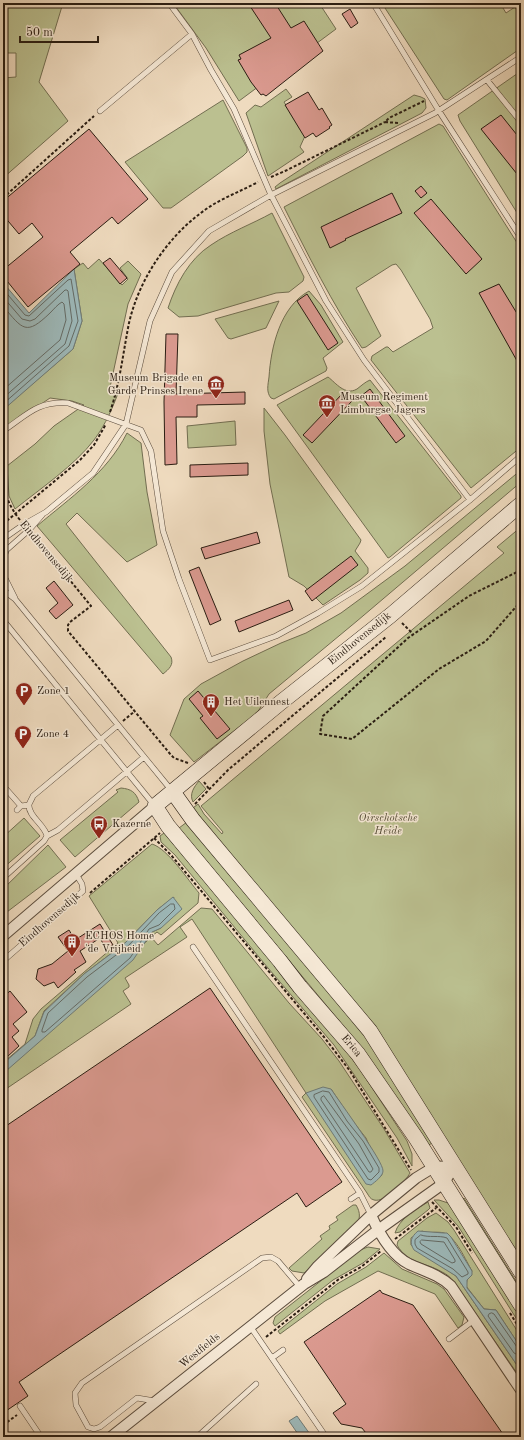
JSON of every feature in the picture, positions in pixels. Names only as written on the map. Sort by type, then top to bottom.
[{"type":"street","name":"Eindhovensedijk","points":[[3,936],[155,806],[391,614],[521,504]]},
{"type":"street","name":"Erica","points":[[172,792],[370,1031],[521,1272]]},
{"type":"street","name":"Erica","points":[[155,806],[168,826],[300,987],[358,1054],[444,1183],[514,1306]]},
{"type":"street","name":"Westfields","points":[[302,1285],[318,1266],[371,1215],[416,1178],[434,1167],[454,1166]]},
{"type":"street","name":"Westfields","points":[[111,1437],[302,1285],[324,1272],[378,1230],[444,1183],[454,1166]]},
{"type":"street","points":[[371,1215],[378,1230],[400,1258],[409,1264],[443,1278],[451,1286],[521,1390]]},
{"type":"lane","points":[[169,3],[192,34],[234,109],[271,195],[326,301],[364,360],[470,500]]},
{"type":"lane","points":[[373,3],[438,111],[521,238]]},
{"type":"lane","points":[[100,112],[192,34]]},
{"type":"lane","points":[[3,560],[4,552],[29,530],[46,512],[93,473],[126,424],[150,321],[172,272],[209,231],[271,195],[438,111],[521,57]]},
{"type":"lane","points":[[487,80],[521,122]]},
{"type":"lane","points":[[516,230],[521,226]]},
{"type":"lane","points":[[3,431],[38,407],[56,402],[68,403],[141,430],[151,451],[163,531],[179,579],[210,660],[276,636],[318,613],[362,586],[470,500],[521,456]]},
{"type":"lane","points":[[3,539],[23,525],[46,512]]},
{"type":"lane","points":[[3,574],[15,599],[172,792]]},
{"type":"lane","points":[[3,590],[15,599]]},
{"type":"lane","points":[[3,620],[155,806]]},
{"type":"lane","points":[[47,836],[46,832],[30,811],[29,805],[33,796],[118,725]]},
{"type":"lane","points":[[3,878],[44,841],[47,836],[58,830],[144,757]]},
{"type":"lane","points":[[6,789],[19,808],[29,805]]},
{"type":"lane","name":"Eindhovensedijk","points":[[3,961],[83,891],[82,884],[76,874]]},
{"type":"lane","points":[[193,947],[360,1193],[371,1215]]},
{"type":"lane","points":[[351,1199],[360,1193]]},
{"type":"lane","points":[[156,1401],[137,1398],[100,1427],[94,1429],[88,1426],[76,1406],[76,1393],[82,1383],[262,1258],[271,1257],[302,1285]]},
{"type":"lane","points":[[450,1339],[474,1320]]},
{"type":"lane","points":[[250,1326],[326,1437]]},
{"type":"lane","points":[[272,1358],[284,1350]]},
{"type":"lane","points":[[197,1437],[256,1384]]},
{"type":"lane","points":[[20,1406],[41,1437]]},
{"type":"path","points":[[3,524],[80,460],[94,445],[103,430],[115,399],[133,309],[143,284],[153,266],[168,245],[184,227],[214,205],[264,179],[286,171],[431,98]]},
{"type":"path","points":[[3,198],[100,112]]},
{"type":"path","points":[[385,122],[412,125]]},
{"type":"path","name":"Eindhovensedijk","points":[[3,476],[10,508],[23,525]]},
{"type":"path","name":"Eindhovensedijk","points":[[29,530],[91,606],[70,622],[68,625],[68,631],[171,755],[174,758],[190,764],[209,789]]},
{"type":"path","points":[[521,570],[468,596],[413,634],[323,716],[320,734],[352,739],[439,670],[486,641],[521,601]]},
{"type":"path","name":"Eindhovensedijk","points":[[396,628],[402,623],[413,634]]},
{"type":"path","name":"Eindhovensedijk","points":[[187,810],[195,804],[228,770],[390,633]]},
{"type":"path","points":[[118,725],[134,711]]},
{"type":"path","points":[[97,888],[168,826]]},
{"type":"path","name":"Erica","points":[[154,838],[171,854],[341,1060],[375,1111],[416,1178]]},
{"type":"path","points":[[427,1195],[436,1208],[456,1227],[473,1254]]},
{"type":"path","points":[[260,1341],[339,1279],[361,1267],[436,1208]]},
{"type":"path","points":[[514,1306],[521,1330]]},
{"type":"path","points":[[3,1425],[23,1411]]},
{"type":"green space","points":[[3,3],[63,3],[39,82],[68,121],[3,178],[3,78],[16,77],[16,53],[3,53]]},
{"type":"green space","points":[[173,3],[319,3],[336,29],[239,101],[206,48]]},
{"type":"green space","points":[[391,3],[500,3],[506,13],[515,7],[521,15],[521,48],[447,100],[444,99],[385,8]]},
{"type":"green space","points":[[521,71],[521,215],[519,216],[460,121],[458,115]]},
{"type":"green space","points":[[286,89],[292,97],[284,102],[305,136],[300,147],[304,152],[268,176],[246,113],[255,105],[261,107]]},
{"type":"green space","points":[[414,95],[425,99],[426,108],[422,113],[276,189],[275,187],[280,183]]},
{"type":"green space","points":[[223,100],[247,148],[247,152],[171,208],[163,208],[125,162]]},
{"type":"green space","points":[[439,124],[443,126],[521,249],[521,447],[471,488],[371,360],[372,356],[386,347],[393,352],[433,328],[430,319],[401,270],[396,264],[392,265],[356,288],[381,336],[366,347],[362,348],[330,296],[284,207]]},
{"type":"green space","points":[[272,213],[304,277],[303,281],[289,292],[276,293],[198,316],[179,317],[168,308],[179,281],[196,257],[211,245],[226,236]]},
{"type":"green space","points":[[99,259],[122,285],[128,279],[120,268],[128,261],[141,274],[128,304],[109,392],[120,388],[106,422],[94,440],[77,459],[15,509],[9,496],[7,466],[35,444],[54,426],[84,405],[72,401],[50,398],[3,430],[3,409],[73,349],[82,321],[74,269],[83,263],[88,269]]},
{"type":"green space","points":[[309,291],[321,305],[343,342],[323,358],[327,368],[326,371],[274,399],[271,398],[268,393],[270,365],[279,329],[284,317],[291,307],[299,298]]},
{"type":"green space","points":[[279,301],[266,328],[231,339],[228,338],[215,319]]},
{"type":"green space","points":[[328,377],[341,388],[349,391],[357,389],[370,380],[461,496],[461,498],[388,558],[277,405]]},
{"type":"green space","points":[[264,408],[361,540],[355,551],[368,568],[368,573],[323,605],[304,586],[289,577],[270,484],[264,431]]},
{"type":"green space","points":[[235,421],[236,445],[188,448],[187,426]]},
{"type":"green space","points":[[127,433],[141,443],[147,492],[157,545],[127,562],[77,513],[66,524],[171,657],[171,665],[163,674],[37,526],[75,495],[98,473],[119,447]]},
{"type":"green space","points":[[521,470],[521,482],[269,694],[257,713],[194,762],[170,735],[184,699],[201,684],[243,661],[306,633],[341,613],[405,566]]},
{"type":"green space","name":"Oirschotsche Heide","points":[[521,527],[521,1268],[403,1075],[193,808],[198,804],[204,814],[222,834],[223,832],[201,806],[504,553],[497,547]]},
{"type":"green space","points":[[199,781],[206,789],[193,802],[192,793]]},
{"type":"green space","points":[[121,788],[128,789],[133,792],[139,802],[75,857],[60,840],[118,792],[116,790]]},
{"type":"green space","points":[[24,818],[40,836],[3,868],[3,837]]},
{"type":"green space","points":[[187,822],[371,1038],[434,1142],[425,1147],[346,1029],[179,828]]},
{"type":"green space","points":[[164,833],[314,1009],[359,1068],[407,1141],[412,1154],[412,1166],[397,1138],[334,1045],[175,855],[161,842],[160,836]]},
{"type":"green space","points":[[152,844],[165,852],[199,893],[198,903],[161,935],[157,932],[151,937],[158,945],[201,908],[212,909],[339,1061],[384,1129],[410,1173],[404,1181],[384,1198],[374,1200],[370,1197],[302,1097],[306,1093],[192,919],[180,927],[187,937],[125,978],[129,987],[123,991],[131,1004],[3,1091],[3,1059],[5,1061],[25,1044],[33,1019],[41,1009],[118,943],[89,896]],"holes":[[[174,897],[161,928],[152,932],[147,941],[5,1064],[6,1061],[35,1036],[44,1011],[84,974],[125,943],[157,910]],[[331,1089],[366,1138],[382,1175],[380,1177]]]},
{"type":"green space","points":[[48,845],[66,867],[3,915],[3,889]]},
{"type":"green space","points":[[464,1198],[521,1289],[521,1298],[460,1201]]},
{"type":"green space","points":[[434,1200],[451,1204],[521,1310],[521,1326],[458,1226]]},
{"type":"green space","points":[[428,1202],[430,1208],[428,1210],[400,1232],[395,1233],[400,1223],[404,1219],[413,1211]]},
{"type":"green space","points":[[353,1205],[356,1205],[359,1213],[359,1219],[356,1227],[304,1273],[292,1271],[289,1268],[322,1239],[320,1236],[330,1229],[329,1226],[338,1220],[336,1217]]},
{"type":"green space","points":[[436,1213],[448,1222],[454,1230],[521,1337],[521,1348],[496,1310],[484,1309],[466,1286],[467,1280],[472,1271],[453,1239],[444,1233],[422,1231],[411,1238],[411,1245],[456,1276],[521,1371],[521,1379],[452,1279],[436,1269],[406,1256],[397,1245],[398,1241],[427,1218]]},
{"type":"green space","points":[[368,1247],[380,1249],[363,1263],[333,1280],[275,1326],[273,1323],[275,1317],[360,1250]]},
{"type":"green space","points":[[384,1253],[402,1269],[437,1284],[444,1289],[464,1317],[462,1325],[458,1328],[435,1294],[378,1271],[325,1301],[280,1334],[278,1331],[337,1284],[366,1267]]},
{"type":"water","points":[[74,269],[82,321],[73,349],[3,410],[3,285],[5,285],[29,313]]},
{"type":"water","points":[[173,897],[182,909],[161,928],[152,932],[133,960],[6,1071],[6,1061],[35,1036],[44,1012],[84,974],[125,943],[157,910]]},
{"type":"water","points":[[323,1087],[331,1089],[369,1144],[381,1165],[383,1171],[382,1175],[371,1185],[366,1184],[306,1093]]},
{"type":"water","points":[[418,1231],[447,1233],[451,1237],[472,1271],[472,1275],[467,1280],[467,1288],[484,1309],[496,1310],[521,1348],[521,1355],[518,1360],[521,1371],[456,1276],[414,1250],[412,1240]]},
{"type":"water","points":[[297,1416],[312,1437],[300,1437],[289,1421]]},
{"type":"building","points":[[248,3],[275,3],[291,28],[304,21],[323,51],[266,96],[263,94],[261,95],[251,82],[238,60],[241,59],[239,55],[271,38]]},
{"type":"building","points":[[350,9],[358,23],[351,28],[342,14]]},
{"type":"building","points":[[308,92],[319,110],[322,108],[332,125],[316,137],[313,133],[305,138],[285,105]]},
{"type":"building","points":[[501,115],[521,140],[521,179],[481,129]]},
{"type":"building","points":[[89,129],[148,199],[118,224],[112,217],[70,252],[80,264],[28,307],[3,276],[3,270],[43,237],[32,223],[19,234],[3,215],[3,201]]},
{"type":"building","points":[[421,186],[427,193],[421,198],[415,191]]},
{"type":"building","points":[[392,193],[402,213],[345,239],[346,240],[330,248],[321,227]]},
{"type":"building","points":[[431,199],[482,259],[466,274],[414,213]]},
{"type":"building","points":[[110,258],[127,278],[120,284],[103,263]]},
{"type":"building","points":[[499,284],[521,320],[521,368],[479,293]]},
{"type":"building","points":[[307,294],[338,343],[328,350],[297,301]]},
{"type":"building","points":[[166,334],[178,334],[176,394],[245,392],[245,404],[197,405],[197,417],[176,417],[177,464],[165,465],[164,402]]},
{"type":"building","points":[[370,389],[405,436],[396,443],[361,396]]},
{"type":"building","points":[[343,393],[352,401],[312,443],[303,435]]},
{"type":"building","points":[[248,463],[248,475],[190,477],[190,465]]},
{"type":"building","points":[[257,532],[260,543],[205,559],[201,548]]},
{"type":"building","points":[[351,556],[358,565],[312,601],[305,591]]},
{"type":"building","points":[[199,567],[221,620],[210,625],[189,571]]},
{"type":"building","points":[[54,581],[73,605],[56,619],[49,611],[58,603],[46,588]]},
{"type":"building","points":[[289,600],[293,610],[239,632],[235,621]]},
{"type":"building","name":"Het Uilennest","points":[[198,691],[230,729],[217,739],[200,718],[203,716],[189,699]]},
{"type":"building","name":"ECHOS Home 'de Vrijheid'","points":[[100,924],[113,945],[106,949],[100,938],[80,951],[86,962],[74,970],[76,972],[58,988],[54,982],[44,986],[36,979],[38,969],[52,964],[68,951],[58,937],[69,930],[75,940]]},
{"type":"building","points":[[210,988],[342,1182],[306,1207],[297,1193],[48,1362],[19,1382],[28,1396],[3,1413],[3,1128]]},
{"type":"building","points":[[10,991],[27,1012],[13,1024],[19,1031],[12,1037],[19,1046],[7,1057],[3,1052],[3,997]]},
{"type":"building","points":[[380,1290],[382,1293],[413,1305],[505,1437],[369,1437],[362,1428],[341,1424],[333,1413],[346,1404],[304,1342]]},
{"type":"place","name":"Museum Brigade en Garde Prinses Irene","points":[[216,399]]},
{"type":"place","name":"Museum Regiment Limburgse Jagers","points":[[327,418]]},
{"type":"place","name":"Zone 1","points":[[24,706]]},
{"type":"place","name":"Het Uilennest","points":[[211,717]]},
{"type":"place","name":"Zone 4","points":[[23,749]]},
{"type":"place","name":"Kazerne","points":[[99,839]]},
{"type":"place","name":"ECHOS Home 'de Vrijheid'","points":[[72,957]]}]
